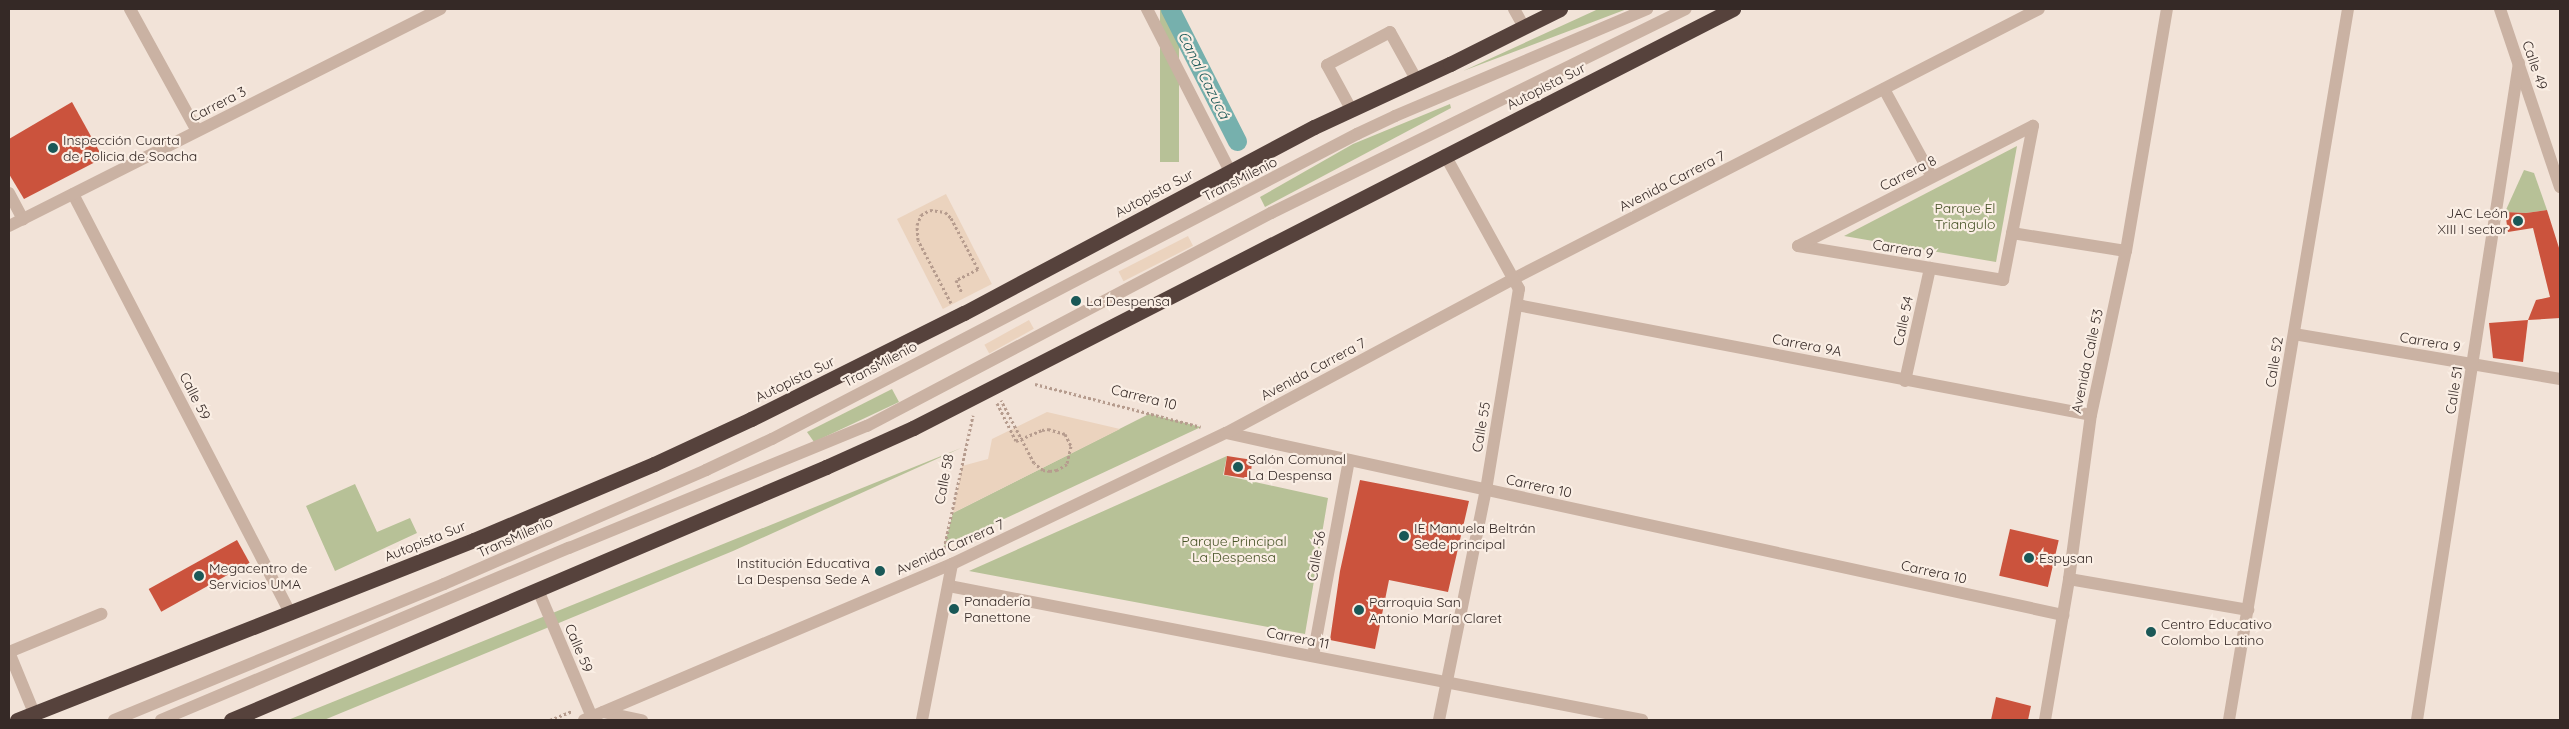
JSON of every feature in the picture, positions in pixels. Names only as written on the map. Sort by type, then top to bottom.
[{"type":"highway","name":"Autopista Sur","points":[[17,720],[290,613],[591,490],[751,419],[964,313],[1351,109],[1560,9]]},
{"type":"highway","name":"Autopista Sur","points":[[230,720],[869,448],[983,392],[1733,9]]},
{"type":"street","points":[[130,9],[197,132]]},
{"type":"street","name":"Carrera 3","points":[[9,226],[440,9]]},
{"type":"street","points":[[1147,9],[1230,172]]},
{"type":"street","points":[[1514,9],[1524,27]]},
{"type":"street","name":"TransMilenio","points":[[114,720],[444,584],[706,470],[772,439],[1357,134],[1647,9]]},
{"type":"street","points":[[161,720],[569,548],[867,426],[1272,213],[1685,9]]},
{"type":"street","name":"Avenida Carrera 7","points":[[593,716],[952,564],[1226,434],[1514,279],[2040,9]]},
{"type":"street","name":"Avenida Calle 53","points":[[2045,720],[2069,580],[2091,415],[2126,251],[2167,9]]},
{"type":"street","name":"Calle 52","points":[[2229,720],[2348,9]]},
{"type":"street","name":"Calle 49","points":[[2500,9],[2560,187]]},
{"type":"street","points":[[1351,109],[1327,65],[1390,32],[1416,79]]},
{"type":"street","name":"Calle 51","points":[[2417,720],[2519,63]]},
{"type":"street","points":[[1884,89],[1932,177]]},
{"type":"street","name":"Carrera 8","points":[[1798,246],[2032,126],[2012,233]]},
{"type":"street","name":"Calle 55","points":[[1439,720],[1486,490],[1519,289],[1446,155]]},
{"type":"street","points":[[9,193],[23,219]]},
{"type":"street","name":"Calle 59","points":[[73,194],[290,613]]},
{"type":"street","points":[[2012,233],[2126,251]]},
{"type":"street","name":"Carrera 9","points":[[1798,246],[2003,280],[2012,233]]},
{"type":"street","name":"Calle 54","points":[[1905,381],[1930,268]]},
{"type":"street","name":"Carrera 9A","points":[[1517,305],[1905,381],[2091,415]]},
{"type":"street","name":"Carrera 9","points":[[2294,334],[2560,379]]},
{"type":"street","name":"Carrera 10","points":[[1226,434],[2063,616]]},
{"type":"street","name":"Calle 56","points":[[1313,656],[1349,460]]},
{"type":"street","points":[[922,720],[952,564]]},
{"type":"street","points":[[2069,580],[2248,610]]},
{"type":"street","name":"Carrera 11","points":[[949,586],[1642,720]]},
{"type":"street","name":"Calle 59","points":[[538,590],[593,716]]},
{"type":"street","points":[[34,714],[9,652],[102,614]]},
{"type":"street","points":[[593,716],[642,720]]},
{"type":"path","points":[[956,280],[962,293]]},
{"type":"path","name":"Carrera 10","points":[[1010,378],[1226,434]]},
{"type":"path","points":[[983,392],[1016,441],[1048,429],[1065,434],[1071,446],[1067,464],[1057,470],[1050,471],[1043,470],[1034,463]]},
{"type":"path","name":"Calle 58","points":[[939,569],[983,392]]},
{"type":"path","points":[[934,557],[951,551]]},
{"type":"path","points":[[550,720],[587,705]]},
{"type":"green space","points":[[1160,9],[1179,9],[1179,162],[1160,162]]},
{"type":"green space","points":[[1598,9],[1627,9],[1463,71],[1594,11]]},
{"type":"green space","points":[[1450,104],[1451,108],[1265,207],[1260,197],[1353,144]]},
{"type":"green space","name":"Parque El Triangulo","points":[[2017,146],[1996,262],[1844,236]]},
{"type":"green space","points":[[2524,170],[2534,173],[2547,210],[2526,213],[2505,212]]},
{"type":"green space","points":[[892,389],[899,402],[814,442],[807,432]]},
{"type":"green space","points":[[1149,414],[1201,427],[944,547],[953,513]]},
{"type":"green space","points":[[961,448],[733,551],[324,720],[288,720]]},
{"type":"green space","name":"Parque Principal La Despensa","points":[[1227,456],[1223,475],[1328,498],[1305,634],[969,571]]},
{"type":"green space","points":[[355,484],[377,532],[410,518],[417,533],[335,571],[306,506]]},
{"type":"shaded area","points":[[946,194],[992,284],[943,309],[897,219]]},
{"type":"shaded area","points":[[1188,236],[1193,246],[1123,281],[1119,271]]},
{"type":"shaded area","points":[[1029,320],[1034,329],[989,353],[984,345]]},
{"type":"shaded area","points":[[1047,412],[1120,429],[953,513],[962,466],[988,459],[992,439]]},
{"type":"building","name":"Inspección Cuarta de Policia de Soacha","points":[[72,102],[103,158],[24,199],[9,174],[9,139]]},
{"type":"building","points":[[2547,210],[2560,251],[2560,318],[2528,320],[2536,300],[2550,297],[2533,228],[2508,232],[2505,212],[2526,213]]},
{"type":"building","points":[[2528,320],[2523,362],[2493,358],[2489,323]]},
{"type":"building","name":"Salón Comunal La Despensa","points":[[1227,456],[1253,460],[1250,479],[1224,475]]},
{"type":"building","name":"IE Manuela Beltrán Sede principal","points":[[1360,480],[1469,501],[1448,592],[1389,580],[1375,649],[1330,640],[1340,571]]},
{"type":"building","name":"Espysan","points":[[2010,529],[2059,540],[2048,587],[1999,576]]},
{"type":"building","name":"Megacentro de Servicios UMA","points":[[237,540],[250,563],[161,612],[149,589]]},
{"type":"building","points":[[1996,697],[2031,706],[2028,720],[1991,720]]},
{"type":"waterway","name":"Canal Cazucá","points":[[1170,9],[1237,141]]},
{"type":"place","name":"Inspección Cuarta de Policia de Soacha","points":[[53,148]]},
{"type":"place","name":"JAC León XIII I sector","points":[[2518,221]]},
{"type":"place","name":"La Despensa","points":[[1076,301]]},
{"type":"place","name":"Salón Comunal La Despensa","points":[[1238,467]]},
{"type":"place","name":"IE Manuela Beltrán Sede principal","points":[[1404,536]]},
{"type":"place","name":"Espysan","points":[[2029,558]]},
{"type":"place","name":"Institución Educativa La Despensa Sede A","points":[[880,571]]},
{"type":"place","name":"Megacentro de Servicios UMA","points":[[199,576]]},
{"type":"place","name":"Panadería Panettone","points":[[954,609]]},
{"type":"place","name":"Parroquia San Antonio María Claret","points":[[1359,610]]},
{"type":"place","name":"Centro Educativo Colombo Latino","points":[[2151,632]]}]
